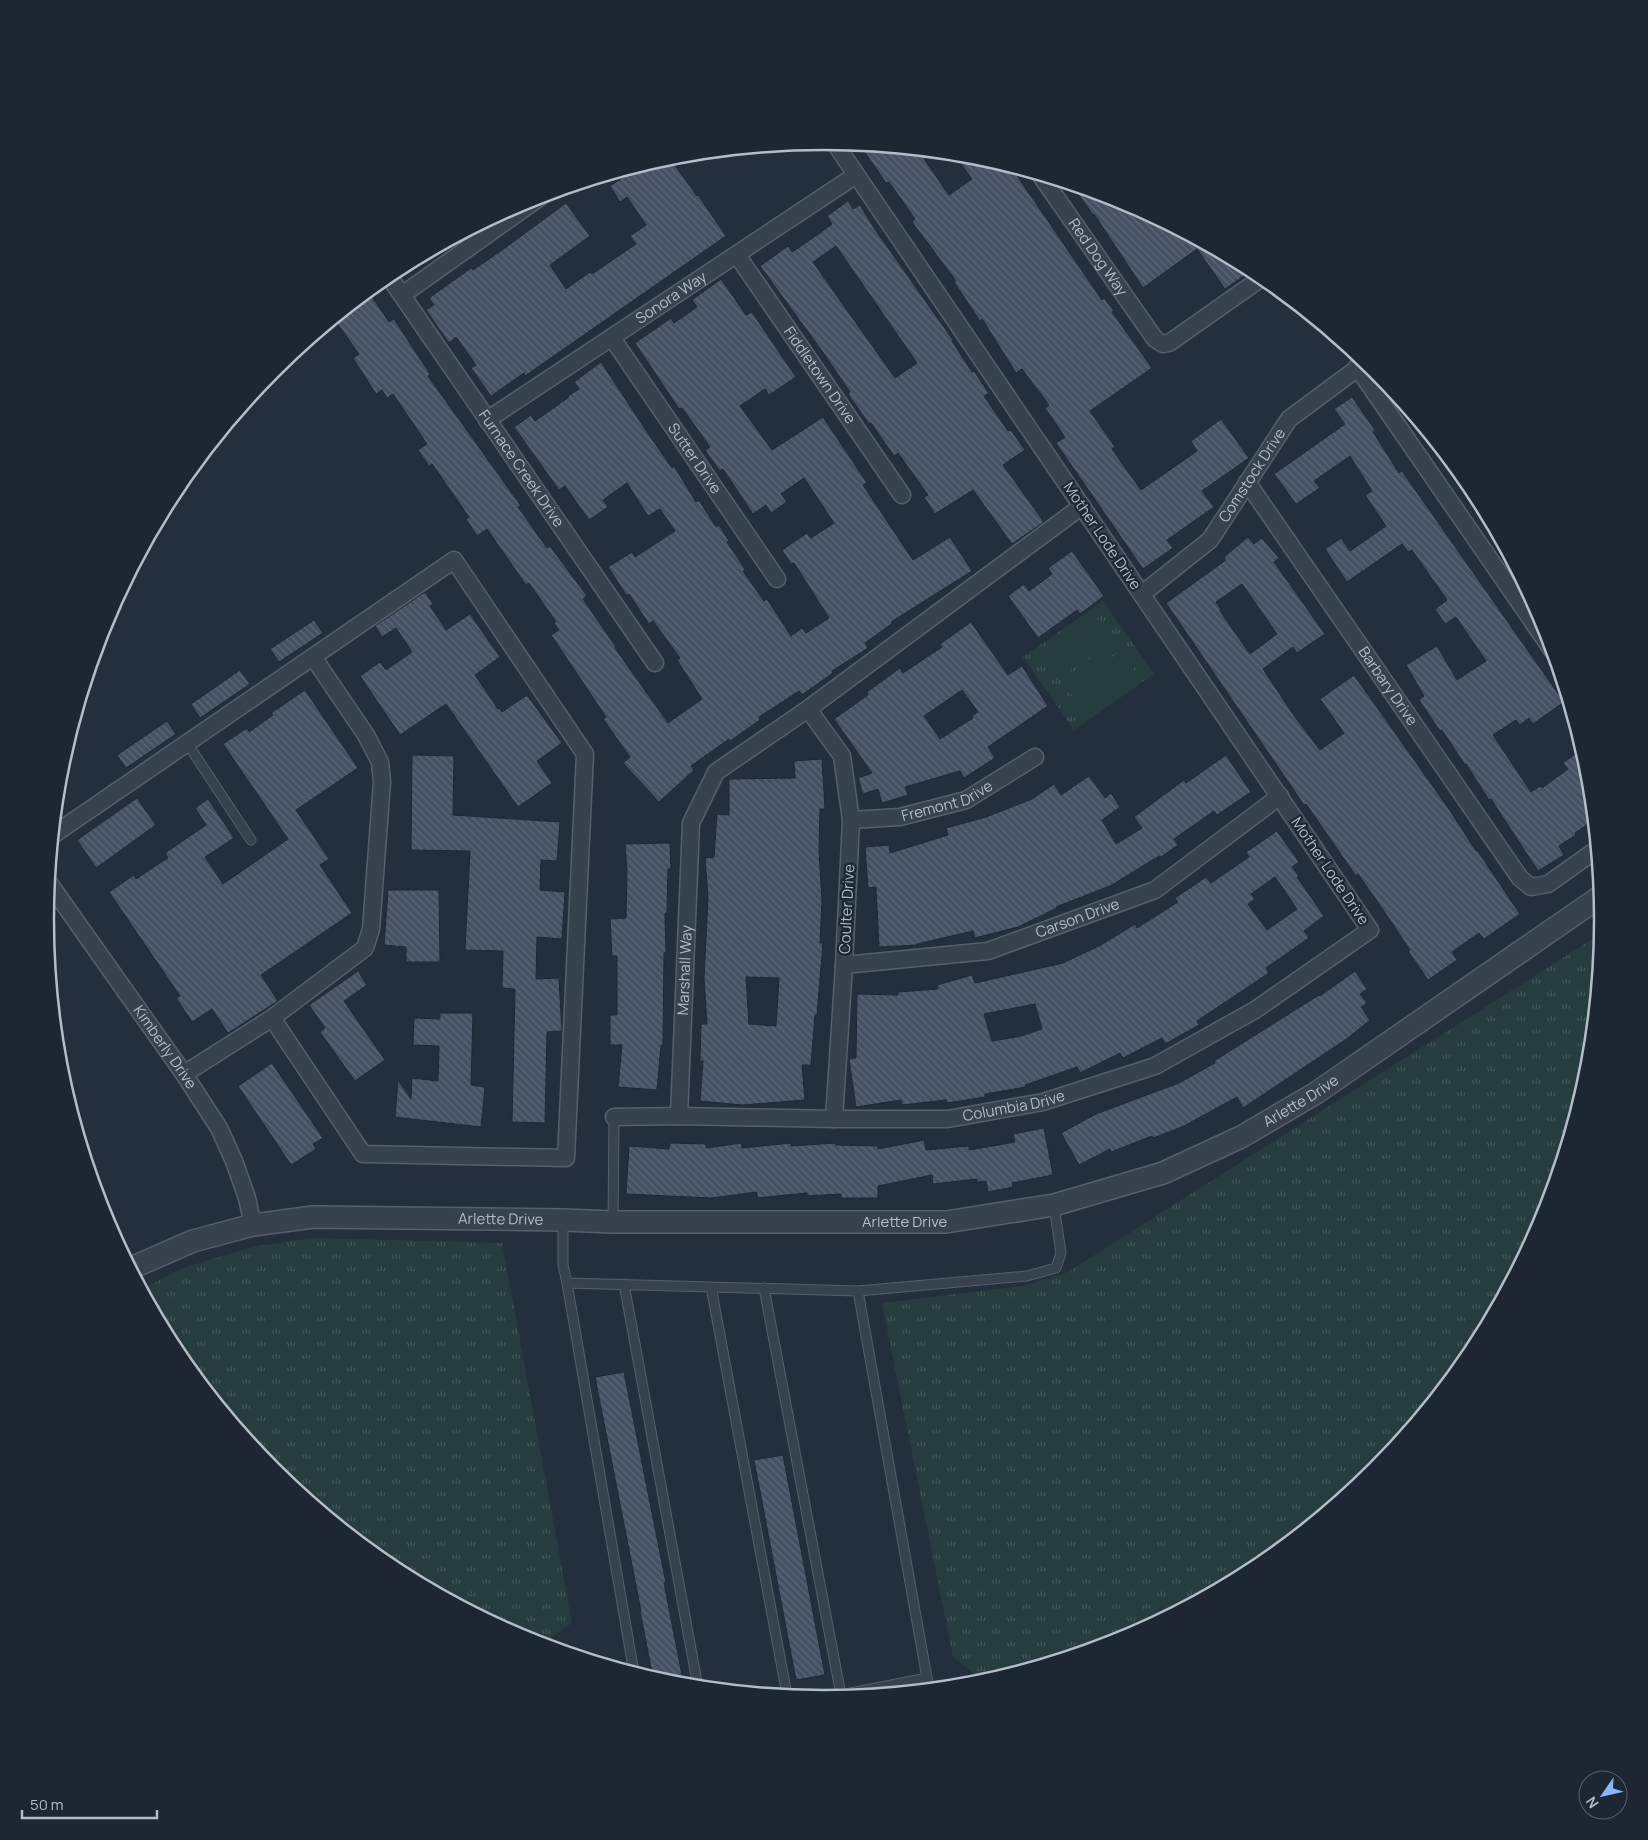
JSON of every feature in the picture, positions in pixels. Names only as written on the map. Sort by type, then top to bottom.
[{"type":"street","name":"Mother Lode Drive","points":[[840,150],[1370,930]]},
{"type":"street","name":"Sonora Way","points":[[487,420],[856,175]]},
{"type":"street","name":"Red Dog Way","points":[[1046,183],[1154,339],[1162,344],[1169,343],[1255,282]]},
{"type":"street","points":[[402,295],[517,214]]},
{"type":"street","name":"Fiddletown Drive","points":[[737,255],[902,495]]},
{"type":"street","name":"Furnace Creek Drive","points":[[393,282],[655,663]]},
{"type":"street","name":"Sutter Drive","points":[[612,338],[777,579]]},
{"type":"street","name":"Comstock Drive","points":[[1142,594],[1210,540],[1289,419],[1360,367]]},
{"type":"street","points":[[1368,374],[1536,626]]},
{"type":"street","name":"Barbary Drive","points":[[1247,482],[1520,878],[1531,887],[1548,884],[1591,853]]},
{"type":"street","points":[[808,709],[1082,506]]},
{"type":"street","points":[[59,831],[454,560],[585,754],[566,1158],[364,1154],[272,1018]]},
{"type":"street","points":[[184,1074],[272,1018],[365,948],[371,929],[382,782],[380,762],[366,736],[313,657]]},
{"type":"street","name":"Coulter Drive","points":[[808,709],[842,756],[851,820],[834,1119]]},
{"type":"street","name":"Marshall Way","points":[[679,1116],[691,823],[716,772],[808,709]]},
{"type":"street","name":"Fremont Drive","points":[[851,820],[900,817],[966,800],[1035,757]]},
{"type":"street","name":"Carson Drive","points":[[844,965],[988,950],[1155,890],[1280,796]]},
{"type":"street","name":"Kimberly Drive","points":[[55,892],[220,1128],[244,1189],[252,1225]]},
{"type":"street","name":"Arlette Drive","points":[[136,1266],[194,1241],[252,1225],[313,1217],[613,1222],[946,1222],[1054,1205],[1163,1173],[1241,1137],[1316,1093],[1594,901]]},
{"type":"street","name":"Columbia Drive","points":[[614,1117],[948,1119],[1044,1102],[1155,1066],[1255,1010],[1370,930]]},
{"type":"lane","points":[[187,743],[251,840]]},
{"type":"lane","points":[[613,1222],[614,1117]]},
{"type":"lane","points":[[567,1283],[858,1291],[1027,1276],[1056,1268],[1062,1253],[1054,1205]]},
{"type":"lane","points":[[563,1220],[563,1265],[633,1666]]},
{"type":"lane","points":[[624,1284],[697,1679]]},
{"type":"lane","points":[[711,1287],[786,1689]]},
{"type":"lane","points":[[764,1288],[840,1690]]},
{"type":"lane","points":[[858,1291],[928,1683]]},
{"type":"lane","points":[[867,1689],[927,1678]]},
{"type":"green space","points":[[1103,601],[1154,674],[1074,730],[1023,657]]},
{"type":"green space","points":[[1095,616],[1113,641],[1059,678],[1041,654]]},
{"type":"green space","points":[[1121,651],[1138,676],[1084,714],[1067,689]]},
{"type":"green space","points":[[1594,938],[1593,970],[1588,1021],[1579,1070],[1568,1119],[1536,1215],[1515,1261],[1491,1305],[1435,1389],[1403,1428],[1369,1465],[1293,1531],[1209,1587],[1165,1611],[1119,1632],[1023,1664],[975,1675],[953,1657],[882,1303],[1023,1286],[1068,1272]]},
{"type":"green space","points":[[313,1238],[502,1243],[572,1623],[549,1639],[483,1611],[439,1587],[355,1531],[279,1465],[245,1428],[213,1389],[184,1348],[147,1286],[183,1268],[252,1247]]},
{"type":"building","points":[[864,151],[928,156],[924,159],[949,195],[972,179],[960,162],[1016,174],[1102,300],[1104,298],[1114,311],[1112,312],[1152,368],[1090,411],[1115,447],[1112,449],[1141,490],[1197,451],[1191,441],[1221,419],[1249,458],[1202,491],[1214,507],[1167,540],[1173,548],[1143,569],[1056,443],[1065,437],[1045,408],[1049,405],[1022,369],[1016,373],[982,319],[980,321],[954,282],[956,281],[912,222],[915,219],[889,182],[886,183]]},
{"type":"building","points":[[675,165],[726,236],[525,376],[524,373],[491,396],[471,368],[476,365],[456,337],[449,343],[426,310],[434,305],[429,298],[471,268],[473,270],[498,253],[566,203],[590,236],[550,265],[566,289],[590,272],[592,274],[636,244],[630,236],[646,225],[627,197],[620,202],[610,186],[625,176]]},
{"type":"building","points":[[1078,193],[1119,208],[1165,229],[1244,275],[1225,289],[1197,249],[1143,288]]},
{"type":"building","points":[[848,201],[853,209],[860,205],[874,228],[953,340],[972,372],[974,371],[989,393],[984,396],[1008,431],[1011,430],[1025,450],[1003,465],[1044,522],[1012,544],[973,490],[935,514],[924,497],[928,495],[898,453],[894,456],[871,423],[869,424],[848,394],[850,392],[827,358],[760,266],[788,246],[792,252],[820,233],[832,224],[827,216]],"holes":[[[836,246],[917,363],[895,378],[813,262]]]},
{"type":"building","points":[[721,279],[746,315],[752,312],[796,377],[769,395],[765,389],[740,406],[772,450],[823,417],[867,483],[863,485],[913,560],[950,537],[972,571],[891,622],[893,623],[865,643],[868,648],[832,671],[833,673],[802,695],[799,691],[759,717],[760,720],[730,741],[729,739],[691,766],[694,770],[659,802],[623,763],[630,757],[603,719],[606,717],[551,635],[559,630],[554,623],[556,622],[529,583],[526,585],[487,529],[477,536],[466,519],[469,517],[432,464],[429,466],[418,450],[427,444],[393,394],[387,398],[382,390],[376,394],[353,358],[359,354],[337,324],[372,297],[389,322],[394,319],[430,374],[428,376],[521,506],[518,507],[547,548],[550,546],[587,596],[583,599],[668,723],[702,699],[677,660],[680,658],[653,621],[649,624],[629,594],[627,596],[608,567],[632,552],[635,557],[675,531],[660,509],[648,516],[627,483],[603,500],[608,507],[589,520],[565,486],[559,490],[514,427],[531,415],[535,421],[569,397],[579,389],[574,382],[601,362],[672,468],[674,466],[696,502],[699,500],[716,527],[719,525],[729,541],[727,542],[745,569],[743,571],[764,601],[767,599],[791,636],[802,628],[806,633],[829,618],[794,563],[791,564],[782,550],[807,533],[811,538],[834,523],[804,478],[781,494],[787,502],[771,513],[766,505],[753,514],[723,469],[720,471],[705,450],[710,447],[682,408],[679,409],[635,343],[671,318],[674,323],[697,307],[692,300]]},
{"type":"building","points":[[1352,397],[1375,430],[1373,432],[1399,473],[1402,471],[1561,697],[1563,703],[1533,724],[1529,718],[1520,725],[1516,720],[1493,735],[1531,792],[1540,786],[1542,788],[1568,769],[1563,763],[1575,754],[1588,824],[1559,846],[1564,855],[1538,871],[1491,799],[1489,800],[1466,764],[1419,700],[1424,696],[1406,665],[1437,646],[1457,680],[1486,661],[1456,617],[1445,624],[1435,609],[1447,600],[1412,550],[1408,552],[1402,544],[1347,582],[1325,549],[1341,538],[1350,551],[1386,526],[1365,495],[1372,491],[1350,456],[1314,481],[1320,488],[1296,504],[1274,474],[1345,424],[1334,409]]},
{"type":"building","points":[[1248,537],[1254,544],[1262,538],[1279,558],[1274,562],[1325,634],[1297,653],[1293,647],[1263,669],[1320,750],[1344,733],[1320,699],[1354,675],[1449,809],[1520,914],[1484,939],[1479,933],[1452,952],[1457,960],[1428,980],[1388,917],[1358,874],[1356,876],[1306,804],[1304,805],[1166,603],[1226,560],[1224,557]],"holes":[[[1242,584],[1277,634],[1250,654],[1220,611],[1216,602]]]},
{"type":"building","points":[[1072,551],[1104,596],[1080,614],[1077,610],[1038,638],[1008,596],[1024,584],[1029,591],[1052,574],[1048,568]]},
{"type":"building","points":[[425,592],[433,604],[430,606],[446,630],[470,614],[500,657],[475,675],[498,709],[502,712],[527,695],[562,743],[537,761],[552,783],[518,807],[446,704],[400,735],[360,676],[380,662],[386,670],[412,652],[396,628],[382,637],[375,626]]},
{"type":"building","points":[[314,620],[323,633],[279,662],[270,649]]},
{"type":"building","points":[[971,622],[1008,675],[1022,666],[1048,706],[988,747],[995,758],[964,778],[960,771],[905,787],[908,795],[882,803],[878,789],[863,794],[858,778],[872,773],[834,719],[868,695],[867,692],[900,668],[903,673],[942,647],[940,644]],"holes":[[[962,690],[978,712],[972,716],[973,718],[940,739],[924,716]]]},
{"type":"building","points":[[240,670],[250,684],[200,718],[191,704]]},
{"type":"building","points":[[305,690],[358,768],[296,810],[329,859],[320,865],[352,913],[261,975],[278,1001],[228,1033],[212,1009],[192,1022],[176,998],[180,996],[109,892],[134,875],[136,879],[168,858],[165,853],[206,825],[195,808],[208,799],[234,838],[205,857],[223,884],[288,839],[223,744],[247,728],[249,732],[273,715],[271,713]]},
{"type":"building","points":[[167,721],[176,734],[126,768],[117,755]]},
{"type":"building","points":[[412,755],[454,756],[453,815],[560,822],[557,861],[541,860],[540,890],[565,892],[562,939],[537,937],[536,979],[559,978],[562,1031],[547,1032],[545,1123],[512,1122],[515,989],[502,988],[503,951],[465,950],[470,851],[411,850]]},
{"type":"building","points":[[1226,755],[1251,792],[1217,815],[1214,811],[1174,839],[1178,845],[1112,885],[1056,907],[1018,927],[975,938],[973,931],[917,945],[879,947],[876,887],[868,888],[865,847],[889,845],[890,853],[948,835],[946,828],[986,817],[1032,799],[1054,784],[1061,795],[1089,776],[1105,798],[1111,793],[1120,807],[1102,820],[1116,844],[1142,828],[1134,817],[1184,780],[1186,783]]},
{"type":"building","points":[[822,759],[825,809],[820,809],[819,850],[822,901],[820,943],[823,943],[811,1065],[802,1065],[805,1100],[742,1105],[700,1101],[703,1061],[700,1061],[701,1024],[707,1024],[704,979],[708,897],[705,858],[714,857],[717,814],[729,815],[729,779],[795,778],[794,761]],"holes":[[[746,977],[779,978],[776,1026],[749,1024]]]},
{"type":"building","points":[[137,798],[156,825],[96,868],[77,840]]},
{"type":"building","points":[[1277,831],[1299,862],[1292,867],[1299,876],[1297,877],[1324,916],[1304,931],[1309,938],[1266,968],[1269,973],[1197,1021],[1199,1025],[1165,1044],[1162,1038],[1123,1058],[1120,1053],[1080,1073],[1077,1067],[1025,1085],[1026,1087],[985,1094],[985,1097],[947,1103],[946,1100],[902,1105],[901,1100],[856,1107],[849,1059],[856,1058],[857,994],[898,995],[898,992],[938,989],[937,985],[972,975],[975,983],[1063,963],[1101,945],[1135,924],[1137,928],[1178,902],[1175,898],[1206,877],[1211,883],[1249,857],[1246,852]],"holes":[[[1275,877],[1297,909],[1267,930],[1248,904],[1255,899],[1251,894]],[[1035,1004],[1042,1029],[1021,1036],[992,1041],[984,1014]]]},
{"type":"building","points":[[670,843],[671,869],[668,869],[667,913],[665,913],[666,953],[664,953],[663,1045],[661,1045],[657,1090],[618,1087],[622,1045],[610,1045],[610,1015],[617,1015],[617,956],[612,956],[610,919],[626,918],[627,870],[625,844]]},
{"type":"building","points":[[388,890],[439,890],[440,962],[406,962],[406,947],[384,945]]},
{"type":"building","points":[[358,971],[367,985],[344,1001],[385,1060],[355,1081],[320,1032],[325,1028],[309,1005]]},
{"type":"building","points":[[1355,971],[1367,989],[1360,994],[1367,1003],[1361,1007],[1370,1020],[1348,1038],[1243,1108],[1237,1097],[1182,1127],[1111,1152],[1110,1149],[1079,1165],[1061,1133],[1096,1114],[1179,1083],[1215,1063],[1214,1061],[1320,996]]},
{"type":"building","points":[[440,1013],[473,1013],[471,1085],[485,1087],[481,1127],[395,1117],[398,1080],[411,1099],[412,1078],[438,1081],[439,1046],[413,1045],[414,1018],[440,1019]]},
{"type":"building","points":[[272,1063],[323,1138],[313,1144],[316,1149],[291,1165],[238,1086]]},
{"type":"building","points":[[1044,1128],[1053,1175],[1012,1183],[1013,1187],[988,1192],[986,1181],[977,1182],[977,1179],[933,1184],[932,1175],[878,1186],[878,1198],[841,1198],[841,1194],[807,1196],[807,1193],[757,1198],[757,1192],[711,1198],[626,1194],[629,1146],[669,1149],[670,1143],[706,1144],[706,1148],[741,1143],[742,1148],[791,1143],[791,1146],[835,1143],[836,1145],[878,1146],[878,1149],[924,1140],[926,1150],[969,1146],[969,1150],[1015,1142],[1013,1134]]},
{"type":"building","points":[[624,1372],[666,1583],[664,1583],[682,1677],[651,1670],[595,1377]]},
{"type":"building","points":[[783,1455],[825,1675],[796,1680],[754,1460]]}]
